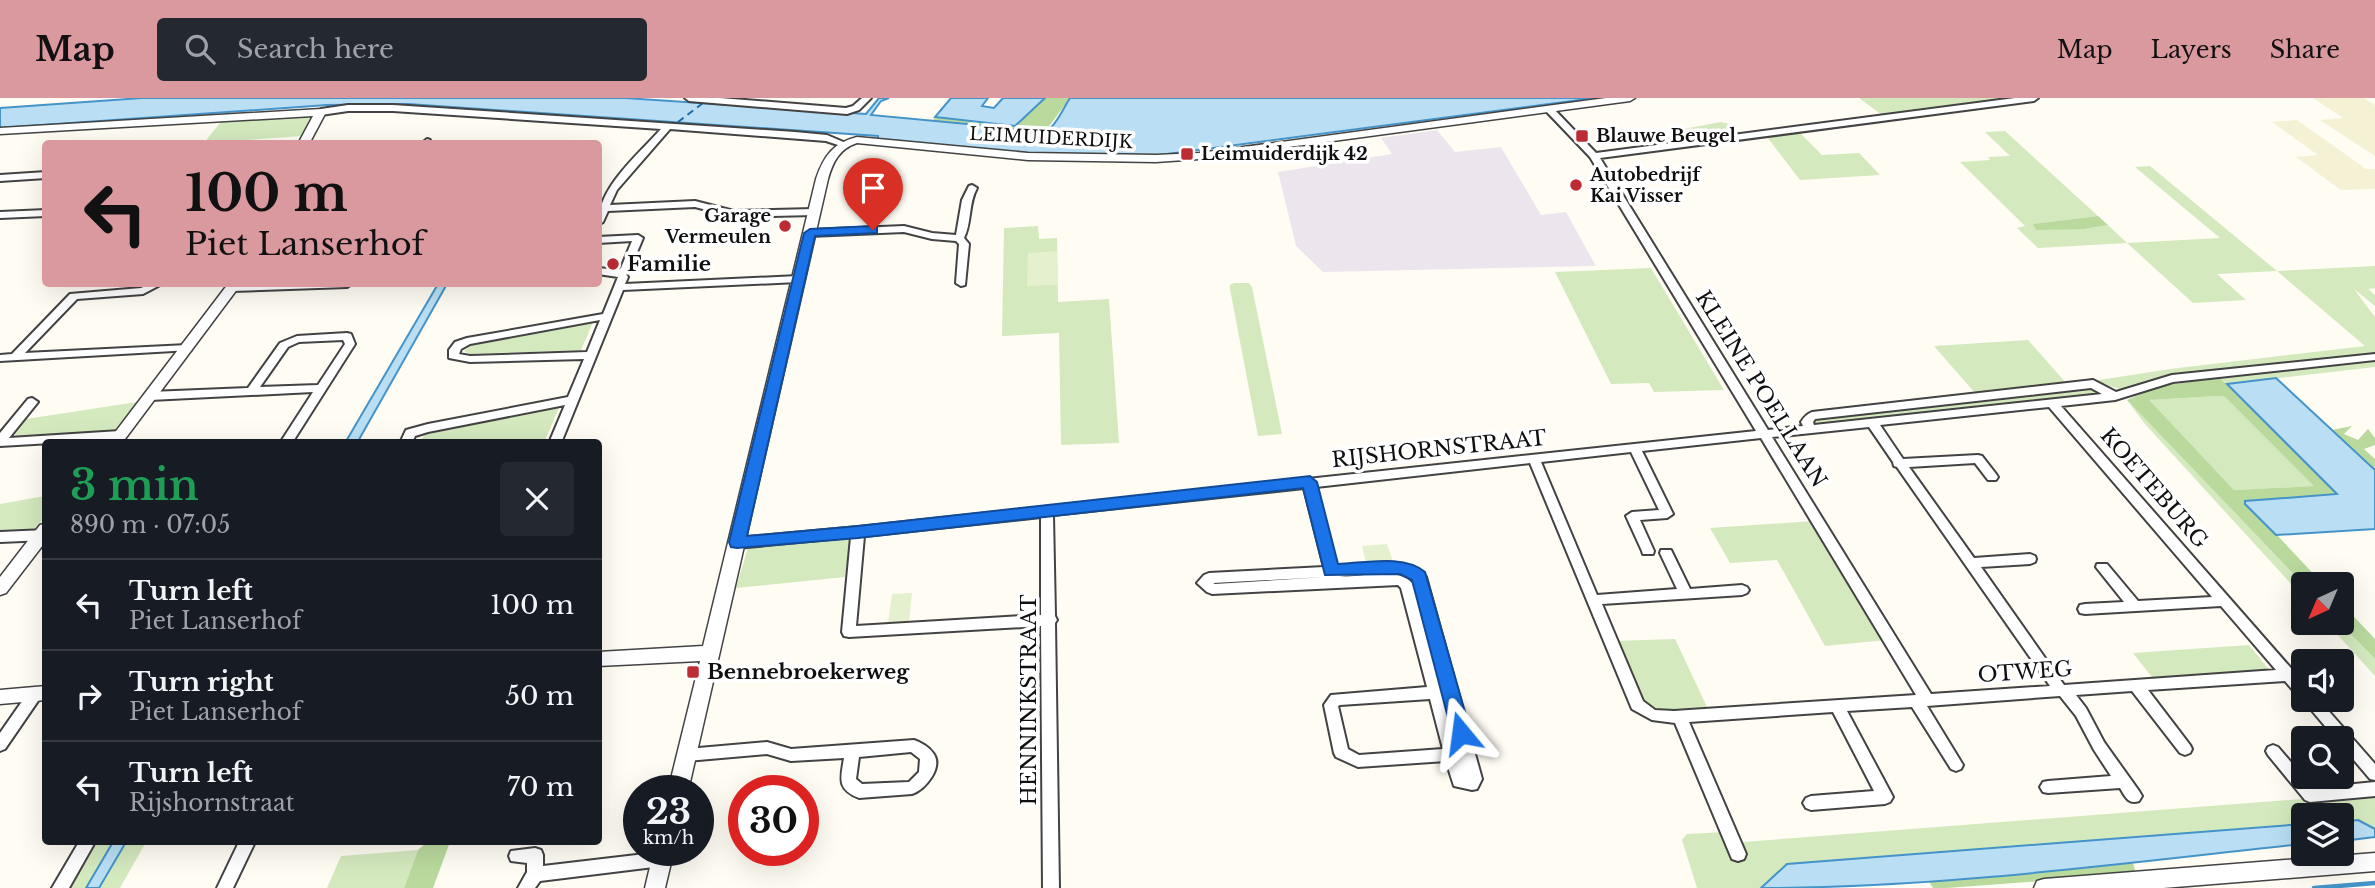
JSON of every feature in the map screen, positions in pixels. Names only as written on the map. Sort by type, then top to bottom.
[{"type":"street","points":[[689,98],[847,111],[856,108],[867,98]]},
{"type":"street","name":"LEIMUIDERDIJK","points":[[844,144],[858,140],[1065,160],[1141,161],[1199,156],[1630,98]]},
{"type":"street","points":[[1594,156],[2034,98]]},
{"type":"street","points":[[0,131],[321,112],[348,108],[393,108],[818,137],[844,144]]},
{"type":"street","name":"KLEINE POELLAAN","points":[[1549,109],[1594,156],[1922,700]]},
{"type":"street","points":[[305,140],[321,112]]},
{"type":"street","points":[[602,214],[618,183],[668,126]]},
{"type":"street","points":[[682,775],[814,212],[827,164],[834,152],[844,144]]},
{"type":"street","points":[[0,178],[42,175]]},
{"type":"street","points":[[959,237],[964,230],[967,195],[972,188]]},
{"type":"street","points":[[605,208],[695,204],[734,214],[814,212]]},
{"type":"street","points":[[0,215],[42,213]]},
{"type":"street","points":[[810,233],[904,229],[932,236],[959,237]]},
{"type":"street","points":[[959,237],[964,244],[961,283]]},
{"type":"street","points":[[602,240],[638,238],[625,269],[620,273],[602,271]]},
{"type":"street","points":[[557,439],[623,277],[620,273]]},
{"type":"street","points":[[619,287],[798,279]]},
{"type":"street","points":[[15,357],[69,300],[89,287]]},
{"type":"street","points":[[82,294],[143,290],[150,287]]},
{"type":"street","points":[[117,439],[232,287]]},
{"type":"street","points":[[591,355],[470,359],[453,356],[458,345],[467,341],[607,316]]},
{"type":"street","points":[[252,391],[284,345],[297,339],[347,336],[349,344],[288,439]]},
{"type":"street","points":[[0,358],[187,348]]},
{"type":"street","name":"RIJSHORNSTRAAT","points":[[737,542],[858,532],[2115,396],[2172,379],[2375,357]]},
{"type":"street","points":[[1810,430],[1807,422],[1812,416],[2085,384],[2093,384],[2115,396]]},
{"type":"street","points":[[150,397],[321,387]]},
{"type":"street","points":[[408,439],[410,433],[573,400]]},
{"type":"street","points":[[0,442],[32,402]]},
{"type":"street","name":"KOETEBURG","points":[[2052,403],[2291,678]]},
{"type":"street","points":[[1872,423],[2063,691],[2134,796]]},
{"type":"street","points":[[0,442],[42,441]]},
{"type":"street","points":[[1634,447],[1667,514],[1632,516],[1648,551]]},
{"type":"street","name":"OTWEG","points":[[1534,458],[1637,705],[1645,712],[1661,718],[2288,675]]},
{"type":"street","points":[[1898,463],[1978,459],[1992,477]]},
{"type":"street","points":[[1310,482],[1333,576]]},
{"type":"street","name":"HENNINKSTRAAT","points":[[1048,511],[1051,888]]},
{"type":"street","points":[[858,532],[849,632],[1049,620]]},
{"type":"street","points":[[0,537],[42,533]]},
{"type":"street","points":[[0,589],[42,536]]},
{"type":"street","points":[[1666,553],[1686,594]]},
{"type":"street","points":[[1971,563],[2030,559]]},
{"type":"street","points":[[2102,567],[2135,606]]},
{"type":"street","points":[[1333,576],[1212,589],[1204,583],[1209,578],[1333,576],[1392,579],[1407,576],[1407,586],[1467,754],[1474,779],[1468,785],[1459,781],[1451,755],[1443,692]]},
{"type":"street","points":[[1593,600],[1742,590]]},
{"type":"street","points":[[2085,609],[2224,601]]},
{"type":"street","points":[[602,659],[711,653]]},
{"type":"street","points":[[2136,686],[2185,749]]},
{"type":"street","points":[[1443,692],[1336,699],[1331,705],[1341,753],[1357,761],[1467,754]]},
{"type":"street","points":[[0,696],[40,694]]},
{"type":"street","points":[[0,746],[40,694]]},
{"type":"street","points":[[1922,700],[1956,765]]},
{"type":"street","points":[[1811,803],[1885,797],[1837,706]]},
{"type":"street","points":[[2321,712],[2375,774]]},
{"type":"street","points":[[1680,717],[1738,854]]},
{"type":"street","points":[[687,755],[767,748],[791,755],[914,746],[928,757],[926,775],[912,788],[859,791],[848,782],[852,751]]},
{"type":"street","points":[[2273,751],[2310,795],[2375,789]]},
{"type":"street","points":[[2048,787],[2123,781]]},
{"type":"street","points":[[60,888],[86,845]]},
{"type":"street","points":[[225,888],[246,845]]},
{"type":"street","points":[[517,856],[535,855],[531,881],[628,866]]},
{"type":"street","points":[[2044,888],[2375,862]]},
{"type":"street","points":[[655,888],[660,866]]},
{"type":"shaded area","points":[[2313,98],[2364,98],[2375,105],[2375,156],[2320,120],[2343,118]]},
{"type":"shaded area","points":[[2297,120],[2366,169],[2375,169],[2375,189],[2341,190],[2296,157],[2318,155],[2272,122]]},
{"type":"shaded area","points":[[1437,130],[1455,152],[1501,147],[1541,215],[1566,212],[1596,266],[1323,272],[1296,246],[1278,172],[1392,154],[1381,138]]},
{"type":"green space","points":[[1045,98],[1070,98],[1044,133],[933,121],[935,117],[1015,126]]},
{"type":"green space","points":[[1859,98],[2017,98],[1882,115]]},
{"type":"green space","points":[[312,114],[301,136],[206,140],[223,119]]},
{"type":"green space","points":[[1721,122],[1730,124],[1742,134],[1650,146],[1646,140],[1681,136],[1684,129]]},
{"type":"green space","points":[[2005,131],[2098,216],[2034,224],[2085,229],[2108,225],[2127,243],[2038,248],[2017,228],[2025,226],[1960,162],[2010,156],[1985,132]]},
{"type":"green space","points":[[1799,132],[1822,155],[1859,153],[1880,175],[1800,180],[1767,137]]},
{"type":"green space","points":[[2150,166],[2277,271],[2217,274],[2246,300],[2193,303],[2127,243],[2220,238],[2135,167]]},
{"type":"green space","points":[[2098,216],[2108,225],[2085,229],[2036,230],[2033,224]]},
{"type":"green space","points":[[1038,226],[1039,239],[1057,238],[1058,302],[1109,299],[1119,443],[1061,445],[1059,333],[1002,336],[1004,228]]},
{"type":"green space","points":[[1057,251],[1058,285],[1027,286],[1028,253]]},
{"type":"green space","points":[[2375,266],[2375,288],[2368,289],[2375,295],[2375,306],[2354,289],[2375,317],[2375,354],[2176,375],[2145,381],[2123,390],[2093,381],[2365,346],[2277,271]]},
{"type":"green space","points":[[1651,268],[1724,390],[1654,392],[1649,383],[1611,384],[1555,272]]},
{"type":"green space","points":[[1249,283],[1252,287],[1282,434],[1258,436],[1230,289],[1230,285]]},
{"type":"green space","points":[[594,320],[581,350],[470,354],[464,351],[473,344]]},
{"type":"green space","points":[[2028,340],[2067,384],[1975,393],[1934,346]]},
{"type":"green space","points":[[2375,360],[2375,367],[2227,384],[2219,377]]},
{"type":"green space","points":[[2219,377],[2338,494],[2245,501],[2312,572],[2292,572],[2127,400],[2156,387]],"holes":[[[2225,397],[2314,486],[2234,490],[2149,400]]]},
{"type":"green space","points":[[2091,389],[2100,394],[1812,426],[1809,420]]},
{"type":"green space","points":[[2225,397],[2315,486],[2234,490],[2148,400]]},
{"type":"green space","points":[[2127,400],[2292,572],[2291,584],[2145,424]]},
{"type":"green space","points":[[137,402],[110,436],[17,438],[15,434],[26,419]]},
{"type":"green space","points":[[560,405],[546,439],[422,439],[425,433]]},
{"type":"green space","points":[[2352,426],[2344,434],[2358,440],[2368,429],[2375,438],[2375,445],[2364,449],[2375,459],[2375,470],[2332,430]]},
{"type":"green space","points":[[42,497],[42,520],[34,531],[0,533],[0,504]]},
{"type":"green space","points":[[1814,521],[1886,640],[1825,646],[1777,560],[1730,563],[1710,528]]},
{"type":"green space","points":[[847,537],[850,539],[845,577],[736,588],[748,547]]},
{"type":"green space","points":[[1387,544],[1393,562],[1366,563],[1362,546]]},
{"type":"green space","points":[[912,593],[909,622],[888,623],[892,594]]},
{"type":"green space","points":[[2354,617],[2375,639],[2375,659],[2352,635],[2354,635]]},
{"type":"green space","points":[[2338,635],[2352,635],[2375,659],[2375,676],[2354,653],[2354,649],[2351,649]]},
{"type":"green space","points":[[1675,639],[1708,709],[1645,710],[1614,641]]},
{"type":"green space","points":[[2249,645],[2270,671],[2155,681],[2133,653]]},
{"type":"green space","points":[[2375,797],[2375,829],[2354,820],[2354,803],[2291,803],[2291,825],[1787,864],[1761,888],[1697,888],[1682,840],[1687,834],[1724,832],[1730,843],[2302,799],[2304,802]]},
{"type":"green space","points":[[94,845],[144,845],[120,888],[68,888]]},
{"type":"green space","points":[[424,845],[449,845],[433,888],[404,888],[418,850]]},
{"type":"green space","points":[[418,850],[404,888],[327,888],[341,856]]},
{"type":"green space","points":[[2133,863],[2136,874],[1947,888],[1933,888],[1928,880]]},
{"type":"water","points":[[142,98],[625,98],[866,114],[879,98],[889,98],[881,101],[871,115],[999,127],[1039,134],[1053,125],[1070,98],[1595,98],[1145,157],[1021,153],[878,139],[878,136],[408,104],[327,105],[0,128],[0,108]]},
{"type":"water","points":[[951,98],[988,98],[982,106],[994,108],[1003,98],[1045,98],[1015,126],[935,117]]},
{"type":"water","points":[[436,287],[445,287],[359,439],[347,439]]},
{"type":"water","points":[[2276,378],[2375,470],[2375,529],[2276,535],[2245,504],[2245,501],[2337,494],[2227,384]]},
{"type":"water","points":[[2354,820],[2375,829],[2375,837],[2354,840]]},
{"type":"water","points":[[2291,825],[2291,845],[1965,879],[1761,888],[1787,864]]},
{"type":"water","points":[[111,845],[124,845],[99,888],[86,888]]},
{"type":"waterway","points":[[2314,888],[2375,883]]},
{"type":"ferry route","points":[[678,122],[703,103]]},
{"type":"place","name":"Blauwe Beugel","points":[[1582,136]]},
{"type":"place","name":"Leimuiderdijk 42","points":[[1187,154]]},
{"type":"place","name":"Autobedrijf Kai Visser","points":[[1576,185]]},
{"type":"place","name":"Garage Vermeulen","points":[[785,226]]},
{"type":"place","name":"Familie","points":[[613,264]]},
{"type":"place","name":"Bennebroekerweg","points":[[693,672]]},
{"type":"route","points":[[873,230],[810,233],[737,542],[858,532],[1310,482],[1331,571],[1406,568],[1419,577],[1461,733]]}]
